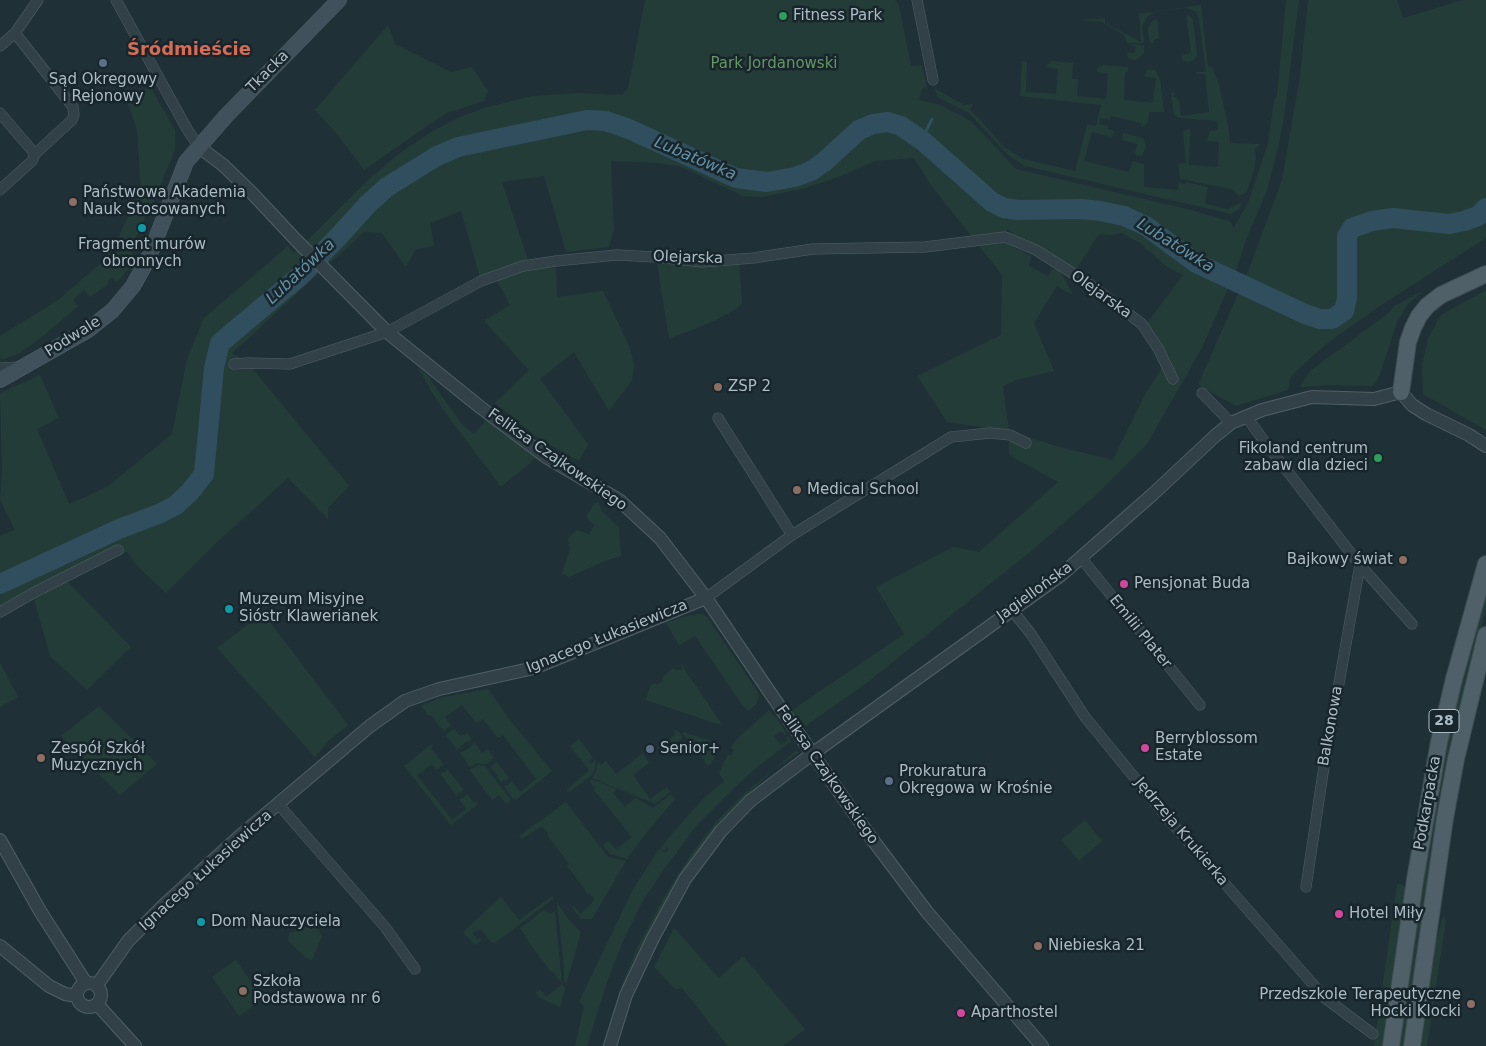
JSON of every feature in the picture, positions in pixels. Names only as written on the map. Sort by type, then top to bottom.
[{"type":"main road","name":"Tkacka","points":[[200,147],[226,116],[339,0]]},
{"type":"main road","name":"Podwale","points":[[0,380],[88,330],[113,310],[133,286],[148,259],[186,162],[200,147]]},
{"type":"main road","points":[[1400,392],[1408,342],[1419,316],[1427,306],[1441,295],[1486,274]]},
{"type":"main road","name":"Podkarpacka","points":[[1392,1046],[1417,870],[1439,742],[1454,679],[1486,564]]},
{"type":"main road","name":"Podkarpacka","points":[[1412,1046],[1445,818],[1456,759],[1486,635]]},
{"type":"street","points":[[0,46],[12,36],[38,0]]},
{"type":"street","name":"Feliksa Czajkowskiego","points":[[116,0],[187,129],[200,147],[223,165],[252,193],[387,332],[546,457],[619,500],[660,538],[706,598],[872,839],[927,912],[1042,1046]]},
{"type":"street","points":[[917,0],[933,80]]},
{"type":"street","points":[[0,31],[12,36],[73,107],[74,114],[72,120],[35,154],[32,161],[0,190]]},
{"type":"street","points":[[0,113],[35,154]]},
{"type":"street","name":"Olejarska","points":[[234,364],[248,362],[290,364],[387,332],[481,281],[524,266],[616,256],[656,257],[702,262],[753,258],[813,249],[925,247],[1005,232],[1085,281],[1142,324],[1159,350],[1173,379]]},
{"type":"street","points":[[0,368],[25,367]]},
{"type":"street","points":[[1400,392],[1412,405],[1426,414],[1486,446]]},
{"type":"street","name":"Jagiellońska","points":[[610,1046],[626,995],[653,938],[685,879],[721,831],[750,801],[812,754],[1061,576],[1231,423],[1246,416],[1312,397],[1374,399],[1400,392]]},
{"type":"street","points":[[1202,393],[1231,423]]},
{"type":"street","points":[[1246,416],[1360,565],[1412,624]]},
{"type":"street","points":[[718,418],[792,535]]},
{"type":"street","points":[[706,598],[792,535],[951,437],[990,433],[1010,435],[1026,443]]},
{"type":"street","points":[[0,612],[118,550]]},
{"type":"street","name":"Emilii Plater","points":[[1081,558],[1200,705]]},
{"type":"street","name":"Balkonowa","points":[[1306,887],[1323,773],[1360,565]]},
{"type":"street","name":"Ignacego Łukasiewicza","points":[[91,984],[128,941],[163,906],[242,835],[370,726],[406,701],[439,690],[534,668],[706,598]]},
{"type":"street","name":"Jędrzeja Krukierka","points":[[1012,610],[1031,634],[1085,717],[1170,821],[1325,998],[1373,1034]]},
{"type":"street","name":"Ignacego Łukasiewicza","points":[[279,805],[384,927],[415,969]]},
{"type":"street","points":[[0,840],[40,911],[91,984],[100,990],[102,996],[97,1004],[90,1007],[83,1006],[77,996],[80,986],[91,984]]},
{"type":"street","points":[[0,946],[48,986],[65,994],[77,996]]},
{"type":"street","points":[[97,1004],[135,1046]]},
{"type":"green space","name":"Park Jordanowski","points":[[645,0],[895,0],[899,6],[911,66],[922,65],[927,87],[922,89],[919,100],[940,105],[971,121],[1016,169],[1191,210],[1231,222],[1233,229],[1248,203],[1268,143],[1274,101],[1277,96],[1286,0],[1299,0],[1284,117],[1267,191],[1247,237],[1237,268],[1202,348],[1147,444],[1096,495],[1031,551],[868,682],[804,727],[791,711],[904,634],[876,587],[953,547],[979,552],[1058,482],[1009,455],[1009,431],[947,422],[917,376],[1001,335],[1002,275],[931,185],[914,158],[874,161],[841,176],[802,189],[761,197],[743,196],[682,167],[658,163],[611,161],[614,229],[609,247],[566,252],[544,176],[502,182],[529,263],[481,281],[461,211],[430,223],[434,246],[416,249],[406,267],[382,233],[364,232],[232,353],[248,363],[349,486],[328,508],[328,519],[288,478],[213,546],[166,593],[136,565],[127,552],[67,581],[131,647],[87,690],[50,656],[34,599],[0,619],[0,536],[15,530],[0,500],[2,473],[0,393],[40,375],[59,418],[37,429],[69,504],[107,487],[172,434],[187,359],[204,318],[288,246],[294,254],[366,182],[397,155],[433,131],[458,118],[484,108],[532,96],[578,93],[622,95],[628,88]],"holes":[[[1008,229],[1018,239],[1076,269],[1099,234],[1112,235],[1122,233],[1140,243],[1167,267],[1183,275],[1147,323],[1171,360],[1162,367],[1143,398],[1113,460],[1063,448],[1009,431],[1003,386],[1016,380],[1054,371],[1034,323],[1057,286],[1073,295],[1059,269],[1052,269],[1048,276],[1029,266],[1031,256],[1000,240]]]},
{"type":"green space","points":[[1308,0],[1397,0],[1403,18],[1463,0],[1486,0],[1486,238],[1375,309],[1325,345],[1290,378],[1288,390],[1236,406],[1198,385],[1249,269],[1282,180],[1300,76]]},
{"type":"green space","points":[[1201,5],[1208,67],[1212,67],[1219,85],[1230,143],[1261,144],[1255,149],[1254,169],[1247,192],[1239,196],[1232,189],[1180,179],[1178,164],[1186,163],[1183,132],[1188,129],[1190,129],[1189,165],[1218,167],[1219,142],[1207,141],[1210,131],[1218,130],[1218,121],[1179,118],[1174,115],[1171,93],[1174,92],[1174,97],[1177,97],[1177,100],[1179,100],[1181,116],[1209,112],[1205,74],[1195,74],[1197,72],[1206,72],[1199,19],[1196,12],[1184,8],[1155,12],[1148,16],[1142,26],[1144,43],[1127,43],[1124,35],[1102,22],[1079,20],[1105,18],[1105,23],[1141,42],[1139,14]]},
{"type":"green space","points":[[1186,15],[1190,16],[1193,20],[1197,54],[1195,59],[1190,62],[1183,61],[1181,56],[1191,53]]},
{"type":"green space","points":[[1157,19],[1159,38],[1153,40],[1154,43],[1150,43],[1148,29],[1152,21]]},
{"type":"green space","points":[[388,25],[395,44],[451,72],[472,67],[488,91],[484,101],[446,113],[364,170],[338,135],[315,110]]},
{"type":"green space","points":[[1127,44],[1144,45],[1144,54],[1136,60],[1128,58],[1127,53],[1135,53],[1136,46]]},
{"type":"green space","points":[[1022,61],[1027,62],[1026,92],[1056,94],[1058,69],[1046,67],[1052,61],[1073,63],[1072,79],[1078,79],[1077,96],[1106,99],[1108,74],[1097,72],[1098,68],[1103,65],[1128,67],[1128,71],[1125,73],[1124,100],[1153,103],[1156,78],[1144,76],[1147,70],[1155,70],[1160,78],[1164,112],[1149,112],[1148,122],[1142,127],[1140,123],[1111,116],[1110,120],[1100,118],[1099,124],[1108,126],[1108,129],[1114,131],[1114,134],[1111,137],[1092,132],[1084,161],[1129,172],[1133,161],[1144,164],[1144,187],[1178,190],[1179,183],[1185,184],[1186,182],[1208,187],[1205,204],[1228,209],[1242,202],[1239,209],[1231,214],[1025,166],[1007,154],[969,113],[939,98],[934,88],[964,105],[973,104],[970,110],[1003,146],[1023,159],[1075,171],[1087,125],[1096,126],[1101,105],[1020,96]]},
{"type":"green space","points":[[151,88],[175,130],[175,150],[148,215],[146,215],[133,245],[135,245],[127,265],[128,269],[117,282],[112,277],[108,284],[90,297],[84,290],[73,300],[78,306],[48,332],[20,353],[0,359],[0,336],[58,300],[101,263],[118,241],[121,231],[141,192],[137,130],[123,90]]},
{"type":"green space","points":[[1123,133],[1143,138],[1146,146],[1141,156],[1135,154],[1137,144],[1122,140]]},
{"type":"green space","points":[[656,257],[739,260],[742,303],[736,309],[714,321],[669,339]]},
{"type":"green space","points":[[541,265],[556,268],[557,297],[603,291],[629,346],[634,364],[632,380],[609,411],[574,352],[540,379],[588,444],[579,461],[535,436],[495,403],[529,370],[484,321],[510,305],[496,279]]},
{"type":"green space","points":[[1486,290],[1486,430],[1423,394],[1422,365],[1428,338],[1441,315]]},
{"type":"green space","points":[[1423,291],[1408,304],[1398,320],[1379,376],[1372,386],[1332,385],[1300,387],[1310,371],[1390,312],[1394,306]]},
{"type":"green space","points":[[417,366],[430,377],[462,425],[474,434],[486,420],[536,458],[501,487],[439,404]]},
{"type":"green space","points":[[594,503],[599,503],[601,510],[619,528],[621,556],[569,577],[562,573],[570,550],[568,538],[577,530],[589,534],[594,525],[586,517]]},
{"type":"green space","points":[[1486,588],[1486,609],[1472,661],[1404,1046],[1398,1046],[1430,830],[1442,767],[1456,700]]},
{"type":"green space","points":[[263,613],[348,725],[327,742],[315,757],[217,648]]},
{"type":"green space","points":[[702,614],[707,617],[759,694],[757,703],[750,710],[747,710],[741,703],[695,636],[679,645],[666,623],[690,615]]},
{"type":"green space","points":[[0,663],[18,697],[0,707]]},
{"type":"green space","points":[[681,664],[721,723],[720,725],[646,700],[650,686],[663,681],[662,678],[673,668],[675,670],[682,670]]},
{"type":"green space","points":[[488,689],[513,724],[552,771],[516,800],[515,797],[513,799],[504,786],[508,785],[511,781],[520,792],[536,779],[503,735],[498,738],[483,719],[476,723],[462,705],[445,717],[451,726],[444,732],[431,715],[428,715],[421,706],[439,698]]},
{"type":"green space","points":[[99,706],[157,764],[120,795],[61,736]]},
{"type":"green space","points":[[768,711],[780,723],[787,734],[785,735],[781,731],[774,736],[781,745],[788,740],[788,736],[791,741],[750,773],[696,826],[665,868],[641,904],[623,941],[608,979],[587,1046],[575,1046],[584,1006],[579,1002],[633,889],[659,849],[665,853],[669,849],[667,847],[663,851],[660,848],[701,801],[724,781],[719,773],[728,754],[731,756],[734,750],[731,748],[736,740]]},
{"type":"green space","points":[[454,729],[460,736],[467,733],[472,739],[457,750],[446,735]]},
{"type":"green space","points":[[673,730],[679,732],[683,738],[663,753],[658,747],[676,734]]},
{"type":"green space","points":[[683,732],[708,740],[712,744],[716,751],[714,759],[708,766],[683,734]]},
{"type":"green space","points":[[579,739],[593,758],[589,761],[591,764],[596,760],[595,768],[592,775],[568,793],[567,790],[589,770],[570,746]]},
{"type":"green space","points":[[474,742],[482,753],[487,749],[494,758],[487,764],[477,763],[470,767],[460,753],[471,747]]},
{"type":"green space","points":[[432,744],[431,748],[444,765],[437,770],[432,764],[417,775],[452,820],[466,809],[459,799],[467,794],[474,803],[478,804],[451,825],[404,766]]},
{"type":"green space","points":[[797,750],[798,753],[773,770],[735,806],[687,865],[651,927],[640,950],[629,975],[605,1046],[602,1046],[622,984],[638,946],[666,894],[692,853],[717,821],[745,793]]},
{"type":"green space","points":[[643,753],[649,763],[633,775],[650,799],[667,787],[670,792],[655,804],[592,778],[598,761],[601,765],[606,761],[616,774]]},
{"type":"green space","points":[[497,762],[509,778],[502,783],[490,767]]},
{"type":"green space","points":[[478,765],[485,766],[511,800],[506,804],[499,795],[492,800],[470,770]]},
{"type":"green space","points":[[447,769],[464,790],[459,792],[457,796],[440,774]]},
{"type":"green space","points":[[591,779],[617,789],[613,793],[625,807],[635,798],[653,808],[671,794],[675,799],[627,859],[610,854],[603,845],[609,841],[616,849],[632,837],[594,790]]},
{"type":"green space","points":[[566,802],[608,857],[626,861],[592,919],[581,919],[572,907],[574,906],[580,914],[595,900],[588,894],[567,866],[569,864],[542,826],[522,839],[519,836]]},
{"type":"green space","points":[[1085,820],[1102,841],[1079,861],[1061,840]]},
{"type":"green space","points":[[1397,884],[1402,884],[1407,890],[1383,1046],[1374,1046]]},
{"type":"green space","points":[[552,896],[553,899],[495,943],[491,942],[481,929],[472,933],[478,940],[480,938],[482,940],[475,945],[463,932],[501,897],[519,920]]},
{"type":"green space","points":[[557,902],[569,920],[581,932],[566,985],[564,981]]},
{"type":"green space","points":[[544,910],[550,914],[555,911],[562,984],[551,972],[520,928]]},
{"type":"green space","points":[[1443,917],[1446,920],[1427,1046],[1419,1046],[1433,952]]},
{"type":"green space","points":[[316,924],[322,937],[312,960],[306,958],[288,941],[289,933]]},
{"type":"green space","points":[[674,928],[719,978],[743,956],[805,1029],[783,1046],[728,1046],[681,987],[676,990],[654,967]]},
{"type":"green space","points":[[236,960],[263,999],[239,1016],[212,977]]},
{"type":"green space","points":[[562,984],[565,988],[560,1007],[540,998],[535,992],[540,989],[546,997]]},
{"type":"waterway","points":[[920,138],[925,133],[932,119]]},
{"type":"waterway","name":"Lubatówka","points":[[0,584],[119,529],[161,513],[176,505],[190,492],[204,474],[214,368],[220,343],[301,275],[368,204],[387,187],[437,156],[458,147],[587,120],[606,121],[629,129],[736,178],[767,182],[795,177],[811,171],[824,162],[859,130],[873,124],[888,122],[901,126],[923,141],[992,202],[1004,208],[1018,210],[1081,209],[1124,216],[1146,226],[1196,263],[1305,314],[1320,319],[1332,319],[1344,311],[1347,298],[1347,236],[1352,228],[1372,221],[1393,218],[1449,224],[1478,216],[1486,208]]},
{"type":"place","name":"Fitness Park","points":[[783,16]]},
{"type":"place","name":"Sąd Okregowy i Rejonowy","points":[[103,63]]},
{"type":"place","name":"Państwowa Akademia Nauk Stosowanych","points":[[73,202]]},
{"type":"place","name":"Fragment murów obronnych","points":[[142,228]]},
{"type":"place","name":"ZSP 2","points":[[718,387]]},
{"type":"place","name":"Fikoland centrum zabaw dla dzieci","points":[[1378,458]]},
{"type":"place","name":"Medical School","points":[[797,490]]},
{"type":"place","name":"Bajkowy świat","points":[[1403,560]]},
{"type":"place","name":"Pensjonat Buda","points":[[1124,584]]},
{"type":"place","name":"Muzeum Misyjne Sióstr Klawerianek","points":[[229,609]]},
{"type":"place","name":"Berryblossom Estate","points":[[1145,748]]},
{"type":"place","name":"Senior+","points":[[650,749]]},
{"type":"place","name":"Zespół Szkół Muzycznych","points":[[41,758]]},
{"type":"place","name":"Prokuratura Okręgowa w Krośnie","points":[[889,781]]},
{"type":"place","name":"Hotel Miły","points":[[1339,914]]},
{"type":"place","name":"Dom Nauczyciela","points":[[201,922]]},
{"type":"place","name":"Niebieska 21","points":[[1038,946]]},
{"type":"place","name":"Szkoła Podstawowa nr 6","points":[[243,991]]},
{"type":"place","name":"Przedszkole Terapeutyczne Hocki Klocki","points":[[1471,1004]]},
{"type":"place","name":"Aparthostel","points":[[961,1013]]},
{"type":"district","name":"Śródmieście","points":[[189,50]]}]
